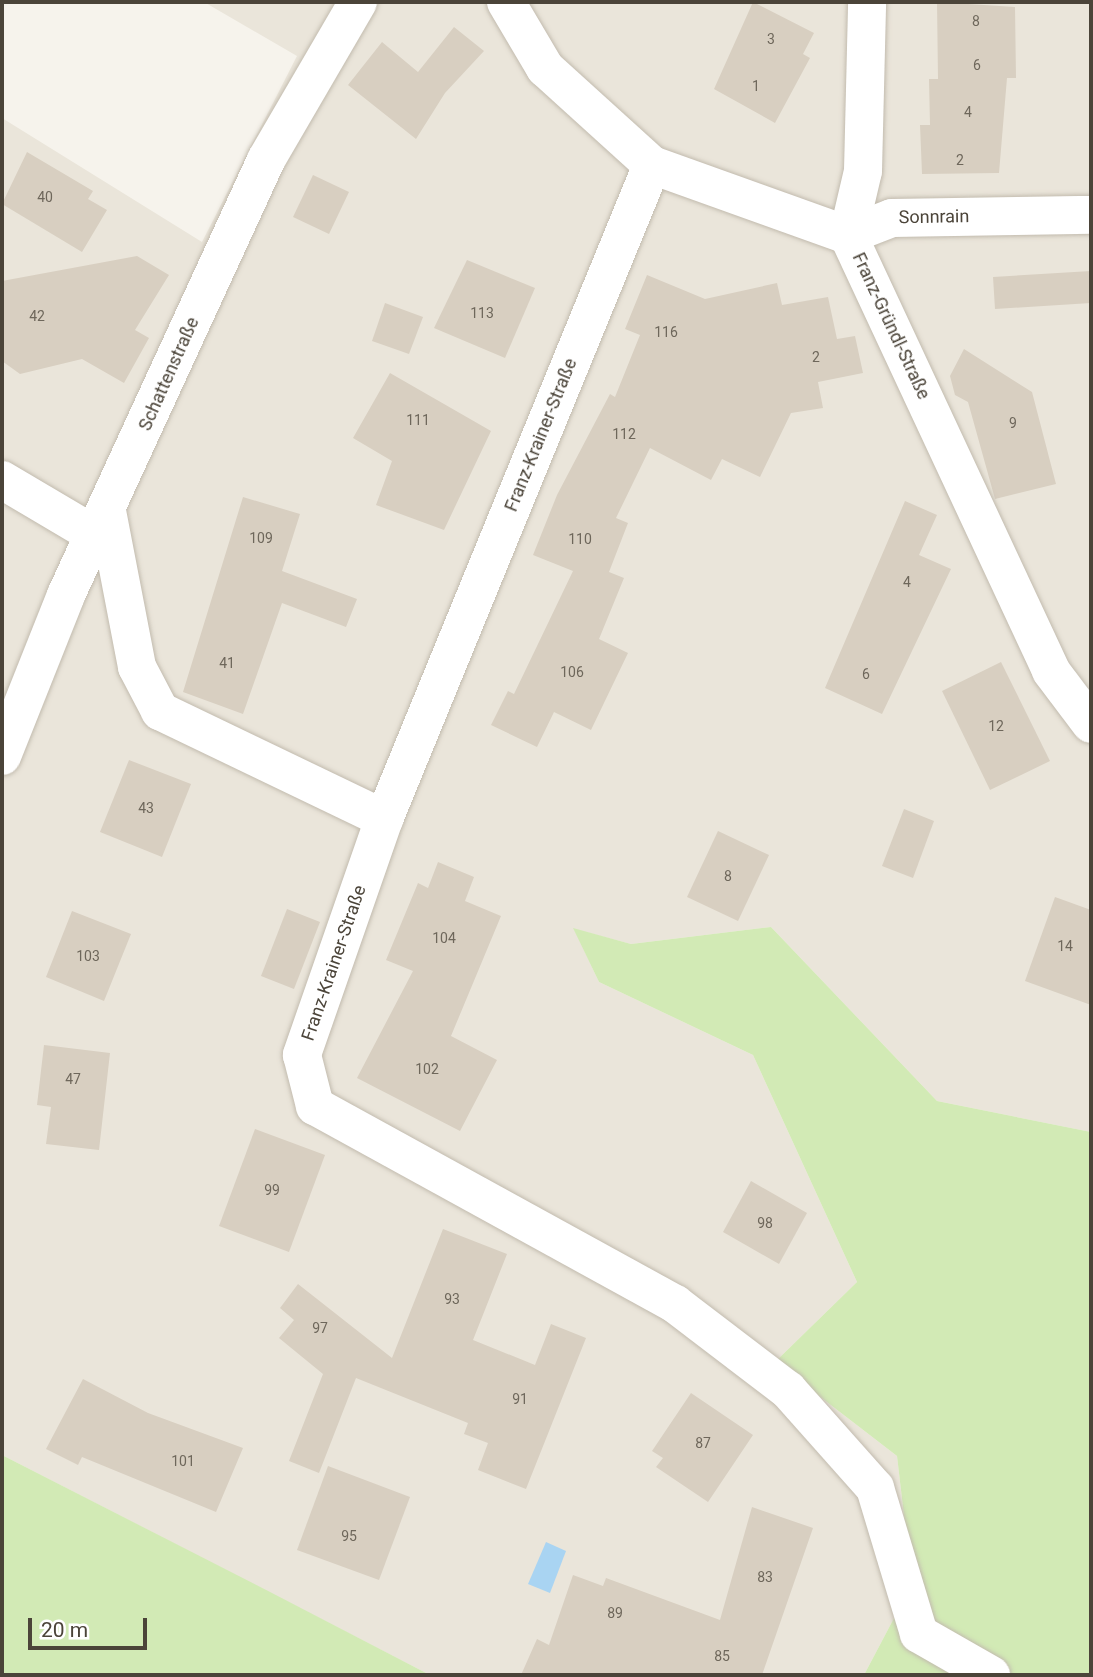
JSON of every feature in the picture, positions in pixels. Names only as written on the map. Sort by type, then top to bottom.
[{"type":"street","name":"Schattenstraße","points":[[2,756],[101,523],[266,160],[358,2]]},
{"type":"street","name":"Franz-Gründl-Straße","points":[[506,2],[545,68],[652,165],[848,235],[1051,671],[1091,723]]},
{"type":"street","points":[[848,235],[863,170],[867,2]]},
{"type":"street","name":"Franz-Krainer-Straße","points":[[652,165],[384,819],[302,1055],[315,1106],[675,1304],[788,1390],[874,1488],[919,1634],[991,1675]]},
{"type":"street","name":"Sonnrain","points":[[848,235],[892,218],[1091,215]]},
{"type":"street","points":[[2,480],[101,523],[137,667],[160,711],[384,819]]},
{"type":"shaded area","points":[[204,2],[1091,2],[1091,1132],[937,1101],[771,927],[631,944],[574,929],[599,982],[753,1055],[857,1282],[775,1362],[897,1456],[912,1584],[864,1675],[430,1675],[2,1455],[2,118],[202,242],[297,56]]},
{"type":"green space","points":[[771,927],[937,1101],[1091,1132],[1091,1675],[864,1675],[912,1584],[897,1456],[775,1362],[857,1282],[753,1055],[599,982],[573,928],[631,944]]},
{"type":"green space","points":[[2,1455],[272,1593],[430,1675],[2,1675]]},
{"type":"water","points":[[546,1542],[566,1551],[550,1593],[528,1584]]},
{"type":"building","points":[[753,2],[814,33],[803,54],[810,58],[775,123],[714,89]]},
{"type":"building","points":[[937,2],[1015,7],[1016,78],[1007,78],[999,173],[922,174],[920,125],[930,125],[929,79],[938,79]]},
{"type":"building","points":[[454,27],[484,51],[445,93],[416,139],[348,85],[382,42],[418,72]]},
{"type":"building","points":[[27,152],[93,191],[88,199],[107,210],[82,252],[2,204]]},
{"type":"building","points":[[313,175],[349,192],[329,234],[293,217]]},
{"type":"building","points":[[137,256],[169,275],[135,330],[149,338],[124,383],[82,359],[20,374],[2,361],[2,281]]},
{"type":"building","points":[[467,260],[535,288],[505,358],[434,328]]},
{"type":"building","points":[[1091,271],[1091,303],[995,309],[993,277]]},
{"type":"building","points":[[647,275],[705,299],[777,283],[782,305],[828,297],[837,339],[855,336],[863,373],[818,382],[823,408],[791,413],[760,477],[722,459],[711,480],[650,448],[616,518],[628,523],[609,572],[624,578],[599,639],[628,653],[591,730],[554,712],[537,747],[491,725],[508,691],[514,694],[573,571],[533,555],[557,495],[610,394],[615,397],[640,335],[625,329]]},
{"type":"building","points":[[385,303],[423,317],[409,354],[372,341]]},
{"type":"building","points":[[964,349],[1032,392],[1056,484],[995,499],[968,402],[955,395],[950,376]]},
{"type":"building","points":[[390,373],[491,431],[444,530],[376,505],[392,461],[353,438]]},
{"type":"building","points":[[243,497],[300,514],[282,571],[357,599],[346,627],[282,603],[243,714],[183,692]]},
{"type":"building","points":[[905,501],[937,515],[919,555],[951,569],[882,714],[825,688]]},
{"type":"building","points":[[1001,662],[1050,761],[990,790],[942,691]]},
{"type":"building","points":[[129,760],[191,784],[162,857],[100,832]]},
{"type":"building","points":[[904,809],[934,821],[913,878],[882,866]]},
{"type":"building","points":[[718,831],[769,855],[738,921],[687,897]]},
{"type":"building","points":[[438,862],[474,877],[465,901],[501,916],[451,1036],[497,1060],[460,1131],[357,1078],[413,971],[386,960],[418,883],[428,888]]},
{"type":"building","points":[[1055,897],[1091,910],[1091,1005],[1025,981]]},
{"type":"building","points":[[287,909],[320,922],[294,989],[261,976]]},
{"type":"building","points":[[72,911],[131,934],[104,1001],[46,977]]},
{"type":"building","points":[[44,1045],[110,1053],[99,1150],[46,1144],[51,1107],[37,1105]]},
{"type":"building","points":[[255,1129],[325,1155],[289,1252],[219,1226]]},
{"type":"building","points":[[751,1181],[807,1213],[779,1264],[723,1232]]},
{"type":"building","points":[[443,1229],[507,1254],[473,1340],[535,1365],[551,1324],[586,1338],[526,1489],[478,1470],[488,1443],[464,1434],[468,1423],[356,1378],[319,1473],[289,1461],[323,1374],[279,1338],[294,1320],[280,1308],[298,1284],[392,1358]]},
{"type":"building","points":[[83,1379],[148,1413],[243,1448],[216,1512],[82,1457],[78,1465],[46,1449]]},
{"type":"building","points":[[691,1393],[753,1435],[708,1502],[656,1467],[663,1458],[652,1451]]},
{"type":"building","points":[[328,1466],[410,1497],[379,1580],[297,1550]]},
{"type":"building","points":[[752,1507],[813,1528],[762,1675],[521,1675],[537,1639],[549,1645],[573,1575],[603,1586],[606,1578],[720,1620]]}]
